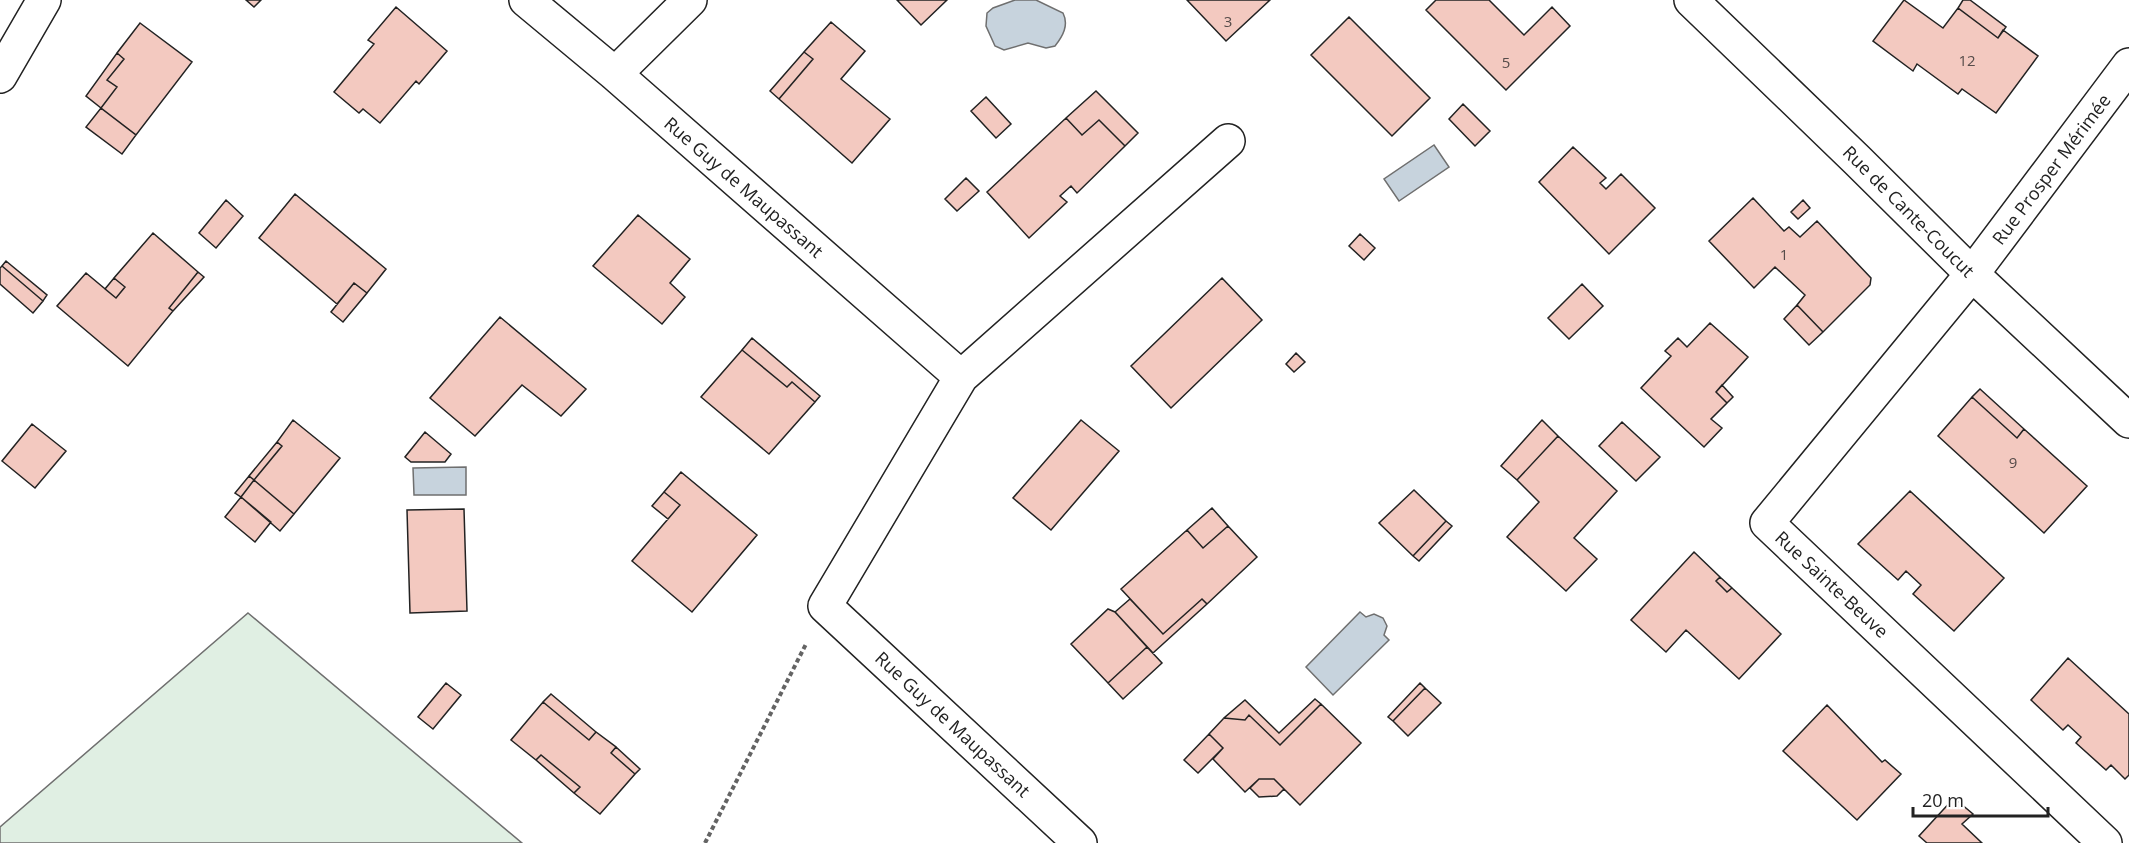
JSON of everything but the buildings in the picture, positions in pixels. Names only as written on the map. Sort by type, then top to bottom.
[{"type":"street","points":[[0,76],[44,0]]},
{"type":"street","name":"Rue Guy de Maupassant","points":[[526,0],[615,74],[961,376]]},
{"type":"street","points":[[615,74],[690,0]]},
{"type":"street","name":"Rue de Cante-Coucut","points":[[1691,0],[1972,274],[2129,421]]},
{"type":"street","name":"Rue Prosper Mérimée","points":[[1972,274],[2129,65]]},
{"type":"street","points":[[825,606],[961,376],[1228,141]]},
{"type":"street","name":"Rue Sainte-Beuve","points":[[1972,274],[1767,523],[2105,843]]},
{"type":"street","name":"Rue Guy de Maupassant","points":[[825,606],[1080,843]]},
{"type":"path","points":[[705,843],[825,606]]},
{"type":"green space","points":[[248,613],[522,843],[0,843],[0,827]]},
{"type":"shaded area","points":[[1015,0],[1036,0],[1063,13],[1064,30],[1055,46],[1046,48],[1028,43],[1004,50],[995,46],[986,26],[987,13],[993,8]]},
{"type":"shaded area","points":[[1434,145],[1449,167],[1399,201],[1384,179]]},
{"type":"shaded area","points":[[466,467],[466,495],[414,495],[413,468]]},
{"type":"shaded area","points":[[1360,612],[1366,617],[1374,614],[1383,618],[1387,626],[1384,635],[1389,640],[1333,695],[1306,667]]}]
